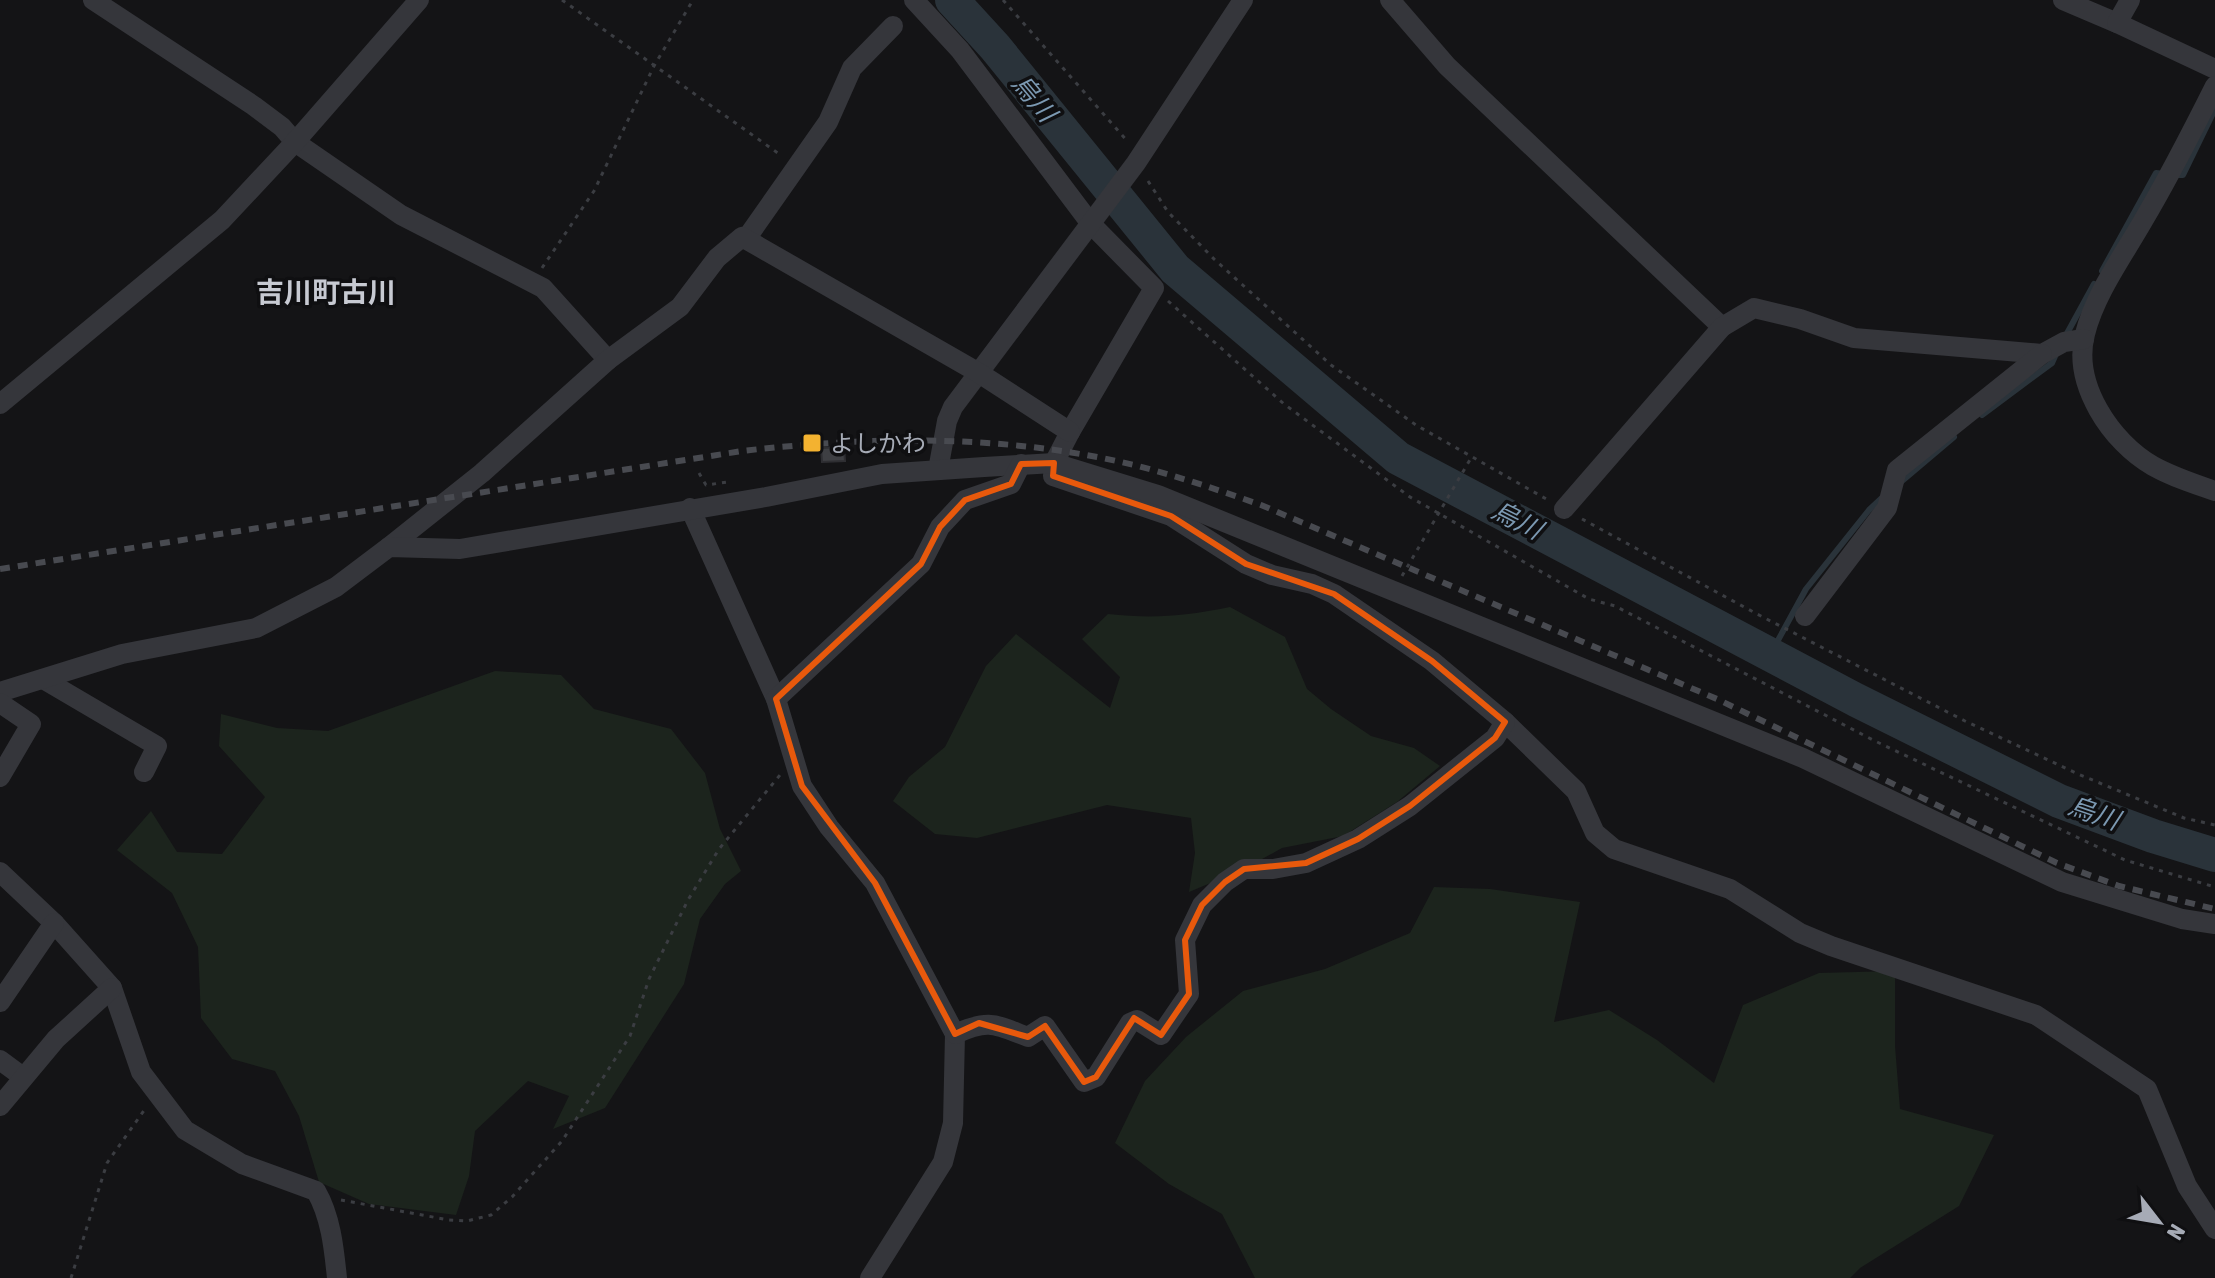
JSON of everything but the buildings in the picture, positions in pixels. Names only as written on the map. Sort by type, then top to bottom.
[{"type":"street","points":[[93,0],[254,106],[282,127],[295,142],[401,215],[543,288],[608,360]]},
{"type":"street","points":[[0,404],[222,220],[419,0]]},
{"type":"street","points":[[914,0],[960,50],[1094,221],[1154,288],[1070,432],[1054,463],[1053,476],[1171,516],[1246,564],[1334,594],[1432,661],[1505,722],[1576,791],[1595,833],[1614,849],[1730,889],[1800,933],[1831,946],[2036,1015],[2147,1089],[2187,1186],[2215,1229]]},
{"type":"street","points":[[938,470],[947,421],[953,407],[1134,166],[1243,0]]},
{"type":"street","points":[[1390,0],[1447,66],[1722,327]]},
{"type":"street","points":[[2063,0],[2215,69]]},
{"type":"street","points":[[2117,23],[2130,0]]},
{"type":"street","points":[[746,239],[828,122],[852,68],[893,26]]},
{"type":"street","points":[[2215,86],[2168,177],[2100,296],[2084,339],[2084,372],[2094,401],[2120,439],[2151,465],[2173,477],[2215,491]]},
{"type":"street","points":[[0,692],[122,654],[256,628],[336,587],[482,473],[608,360],[680,307],[717,258],[742,237],[979,373],[1070,432]]},
{"type":"street","points":[[1564,509],[1722,327],[1754,308],[1800,319],[1854,338],[2042,354]]},
{"type":"street","points":[[1805,616],[1887,508],[1897,470],[2042,354],[2064,342],[2084,339]]},
{"type":"street","points":[[389,547],[460,549],[882,474],[1054,463],[1158,495],[1803,758],[2062,882],[2182,919],[2215,924]]},
{"type":"street","points":[[776,699],[921,564],[940,527],[965,500],[1011,484],[1021,464]]},
{"type":"street","points":[[690,508],[776,699],[802,786],[829,827],[875,883],[955,1034],[953,1123],[943,1162],[870,1278]]},
{"type":"street","points":[[1377,624],[1395,592]]},
{"type":"street","points":[[43,679],[157,746],[144,772]]},
{"type":"street","points":[[0,703],[31,724],[0,777]]},
{"type":"street","points":[[955,1034],[979,1023],[1028,1037],[1045,1026],[1084,1082],[1096,1077],[1130,1023],[1137,1020],[1161,1035],[1189,994],[1185,940],[1202,905],[1225,882],[1244,869],[1273,869],[1306,863],[1358,839],[1410,806],[1495,738],[1505,722]]},
{"type":"street","points":[[2,876],[54,923],[112,988],[141,1072],[185,1130],[242,1164],[316,1191],[324,1205],[337,1278]]},
{"type":"street","points":[[0,1002],[54,923]]},
{"type":"street","points":[[0,1106],[56,1039],[112,988]]},
{"type":"street","points":[[0,1060],[23,1077]]},
{"type":"path","points":[[562,0],[795,166]]},
{"type":"path","points":[[532,283],[594,191],[654,66],[693,0]]},
{"type":"path","points":[[1003,0],[1126,139],[1134,166],[1168,212],[1270,312],[1331,365],[1416,425],[1757,614],[1965,721],[2078,774],[2184,818],[2215,825]]},
{"type":"path","points":[[1154,288],[1284,404],[1410,497],[1589,599],[1615,606],[1875,741],[2125,860],[2215,887]]},
{"type":"path","points":[[1395,592],[1471,458]]},
{"type":"path","points":[[316,1191],[337,1200],[467,1221],[491,1215],[512,1197],[562,1141],[630,1036],[662,951],[719,849],[793,760]]},
{"type":"path","points":[[71,1278],[107,1163],[156,1093]]},
{"type":"highlighted area","points":[[1054,463],[1053,476],[1171,516],[1246,564],[1334,594],[1432,661],[1505,722],[1495,738],[1410,806],[1358,839],[1306,863],[1244,869],[1225,882],[1202,905],[1185,940],[1189,994],[1161,1035],[1134,1018],[1096,1077],[1084,1082],[1045,1026],[1028,1037],[979,1023],[955,1034],[875,883],[802,786],[776,699],[921,564],[940,527],[965,500],[1011,484],[1021,464]]},
{"type":"shaded area","points":[[1230,607],[1285,637],[1307,689],[1331,709],[1371,736],[1414,748],[1440,766],[1397,802],[1343,836],[1282,848],[1244,869],[1189,892],[1195,853],[1191,818],[1107,805],[977,838],[935,834],[893,801],[909,777],[945,747],[986,666],[1016,634],[1110,708],[1120,677],[1082,639],[1108,614],[1169,616]]},
{"type":"shaded area","points":[[495,671],[561,675],[594,709],[671,729],[705,773],[720,829],[741,871],[725,884],[700,919],[684,984],[605,1108],[553,1129],[569,1096],[528,1081],[475,1131],[469,1176],[456,1215],[369,1204],[319,1182],[299,1116],[275,1071],[232,1059],[201,1018],[198,947],[172,893],[117,850],[151,811],[177,852],[222,854],[265,797],[219,746],[221,714],[277,728],[328,731]]},
{"type":"shaded area","points":[[1434,887],[1490,889],[1580,902],[1554,1022],[1609,1010],[1657,1040],[1714,1083],[1743,1005],[1819,973],[1895,971],[1895,1046],[1900,1109],[1994,1135],[1959,1206],[1860,1268],[1850,1278],[1255,1278],[1222,1214],[1169,1184],[1115,1143],[1145,1081],[1186,1037],[1243,991],[1325,969],[1410,933]]},
{"type":"waterway","name":"烏川","points":[[952,0],[995,47],[1175,269],[1398,458],[1856,700],[2059,801],[2215,855]]},
{"type":"waterway","points":[[2176,175],[2183,175],[2215,109]]},
{"type":"waterway","points":[[2102,271],[2156,173],[2165,174]]},
{"type":"waterway","points":[[2065,337],[2094,284]]},
{"type":"waterway","points":[[1982,415],[2052,363],[2056,354]]},
{"type":"waterway","points":[[1902,481],[1954,437]]},
{"type":"waterway","points":[[1770,655],[1806,589],[1869,510],[1884,496]]},
{"type":"railway","points":[[0,569],[742,451],[840,442],[938,441],[988,443],[1085,455],[1166,474],[1261,505],[1717,699],[2057,863],[2119,886],[2215,909]]},
{"type":"place","name":"よしかわ","points":[[812,443]]},
{"type":"district","name":"吉川町古川","points":[[326,292]]}]
